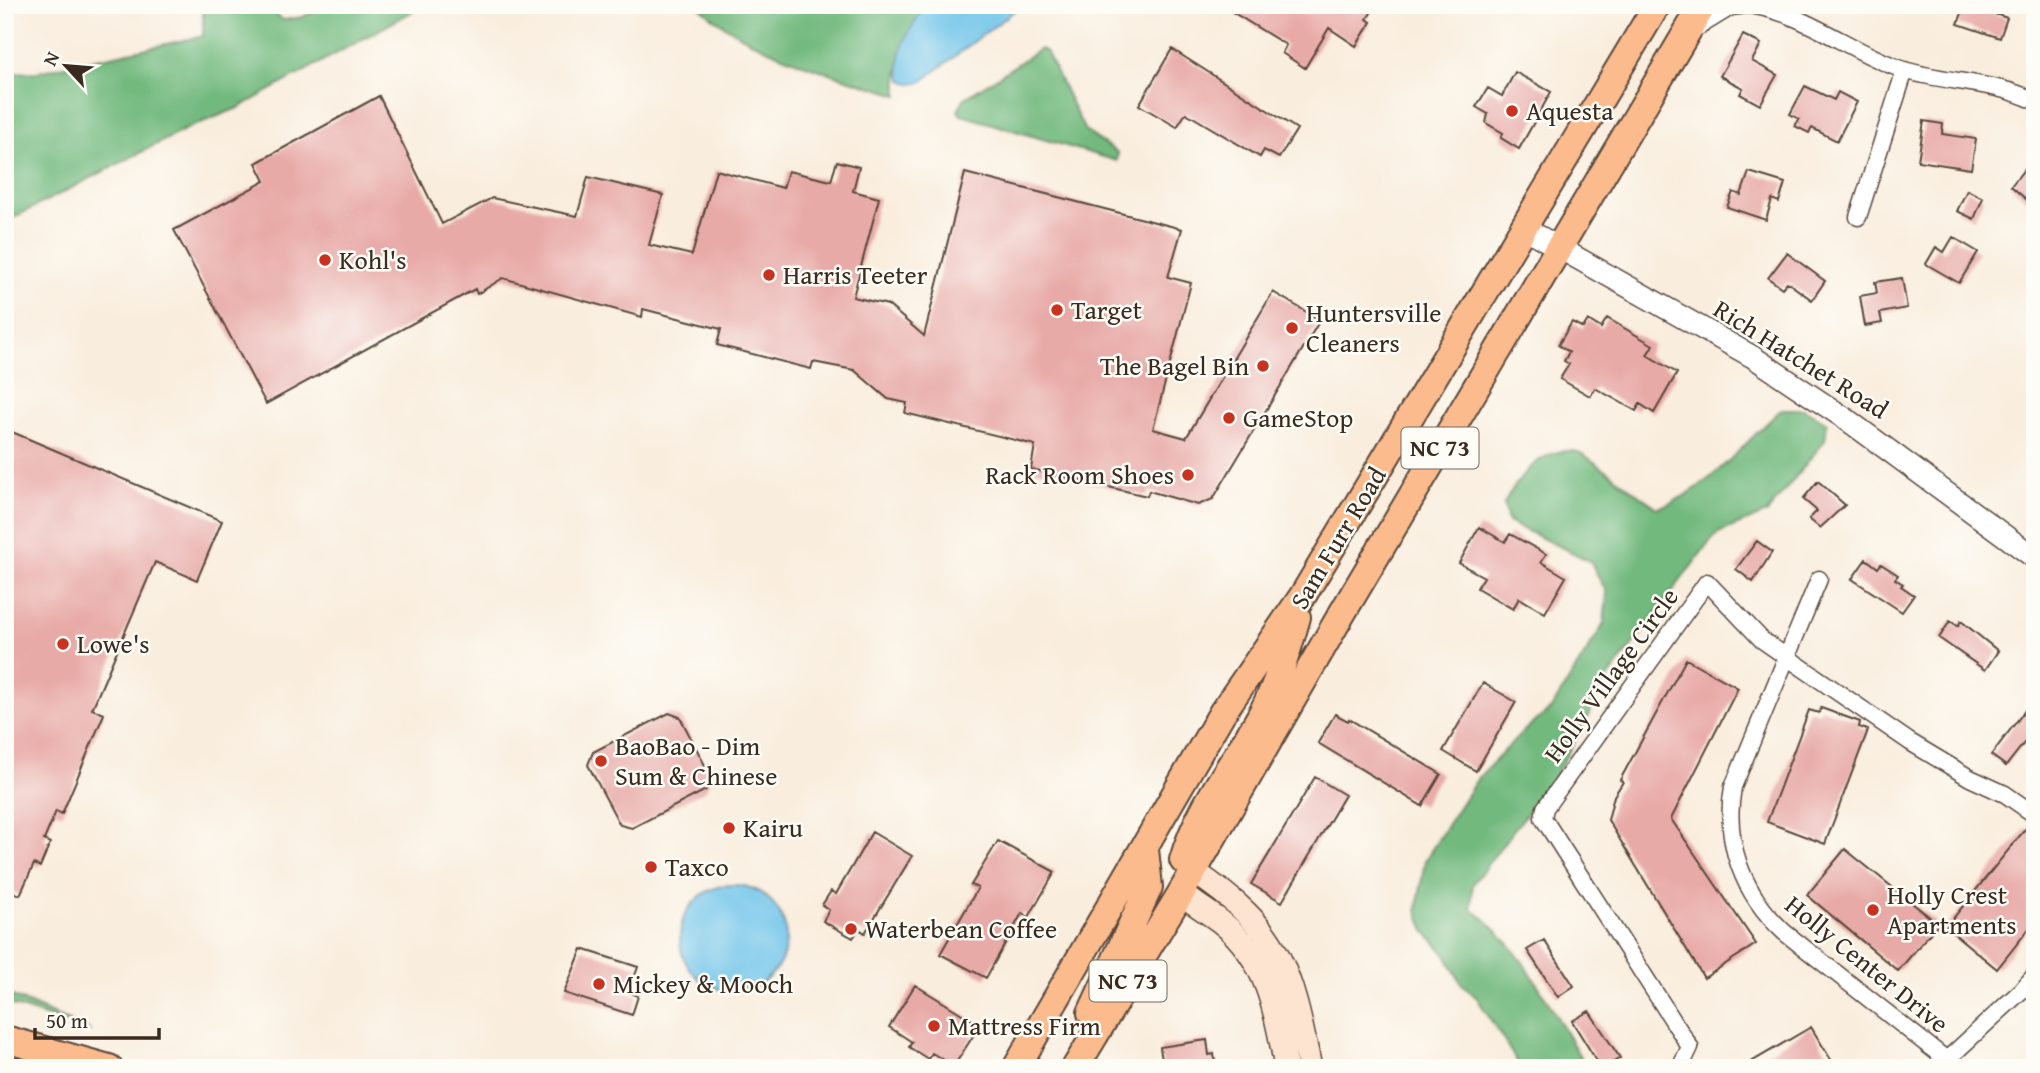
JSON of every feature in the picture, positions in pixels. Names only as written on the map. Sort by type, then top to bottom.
[{"type":"main road","name":"Sam Furr Road","points":[[1016,1068],[1222,713],[1302,597],[1657,5]]},
{"type":"main road","name":"Sam Furr Road","points":[[1075,1068],[1703,5]]},
{"type":"main road","points":[[1286,1068],[1279,1023],[1268,987],[1257,963],[1187,882],[1186,849],[1264,711],[1287,656],[1302,597]]},
{"type":"main road","points":[[1065,1068],[1149,887],[1145,849]]},
{"type":"main road","points":[[1187,882],[1227,895],[1267,935],[1295,995],[1310,1068]]},
{"type":"main road","points":[[5,1039],[108,1068]]},
{"type":"street","points":[[1684,37],[1731,7],[1748,5],[1788,10],[1881,62],[1905,70],[2006,90],[2035,101]]},
{"type":"street","points":[[1858,217],[1905,70]]},
{"type":"street","name":"Rich Hatchet Road","points":[[1524,228],[1753,357],[1900,457],[2035,558]]},
{"type":"street","name":"Holly Center Drive","points":[[1819,579],[1733,787],[1730,821],[1738,866],[1760,905],[1784,932],[1947,1065]]},
{"type":"street","name":"Holly Village Circle","points":[[1680,1068],[1690,1047],[1543,818],[1545,808],[1707,582],[1762,640],[1910,742],[1970,778],[2005,794],[2035,815]]},
{"type":"street","points":[[1947,1065],[2035,975]]},
{"type":"green space","points":[[203,5],[259,5],[284,20],[303,17],[326,5],[424,5],[238,108],[188,128],[5,222],[5,73],[37,72],[203,36]]},
{"type":"green space","points":[[698,5],[925,5],[900,58],[898,95],[820,70],[767,49],[719,22]]},
{"type":"green space","points":[[1040,49],[1046,51],[1085,131],[1118,153],[1117,161],[961,115],[958,111],[964,99]]},
{"type":"green space","points":[[1782,409],[1804,409],[1827,423],[1825,440],[1767,513],[1718,533],[1704,549],[1600,689],[1585,723],[1547,790],[1473,884],[1471,908],[1507,942],[1522,962],[1587,1068],[1521,1068],[1477,998],[1461,983],[1446,955],[1425,931],[1417,909],[1425,860],[1478,778],[1527,728],[1551,709],[1604,624],[1607,593],[1590,561],[1508,522],[1504,504],[1533,465],[1554,453],[1565,451],[1584,455],[1658,508],[1676,501],[1709,479]]},
{"type":"green space","points":[[5,993],[91,1031],[5,1003]]},
{"type":"water","points":[[925,5],[1022,5],[921,82],[912,84],[902,80],[899,60],[904,41]]},
{"type":"water","points":[[733,885],[753,889],[770,901],[782,918],[786,938],[782,958],[770,975],[753,987],[733,991],[713,987],[696,975],[684,958],[680,938],[684,918],[696,901],[713,889]]},
{"type":"building","points":[[1221,5],[1376,5],[1367,19],[1371,22],[1356,46],[1329,28],[1305,68],[1282,53],[1286,45]]},
{"type":"building","points":[[1965,5],[1984,5],[1993,8],[1992,13],[2007,18],[2000,38],[1958,24]]},
{"type":"building","points":[[1743,35],[1761,44],[1752,61],[1777,75],[1760,105],[1740,94],[1743,88],[1720,76]]},
{"type":"building","points":[[1172,49],[1297,129],[1279,158],[1264,150],[1260,157],[1186,113],[1177,127],[1139,105]]},
{"type":"building","name":"Aquesta","points":[[1515,72],[1551,92],[1519,149],[1501,138],[1503,133],[1486,123],[1488,114],[1476,107],[1488,88],[1502,96]]},
{"type":"building","points":[[1805,86],[1834,100],[1838,92],[1857,102],[1837,141],[1812,128],[1809,133],[1795,126],[1799,119],[1790,114]]},
{"type":"building","points":[[379,96],[442,224],[492,198],[577,216],[588,177],[663,195],[649,245],[692,255],[716,170],[783,188],[788,171],[831,181],[837,161],[859,167],[853,191],[879,198],[853,297],[888,305],[924,336],[965,173],[1182,229],[1168,277],[1191,283],[1153,429],[1186,438],[1273,292],[1320,320],[1213,499],[1198,505],[1149,491],[1147,496],[1031,469],[1035,445],[905,413],[907,403],[888,399],[854,370],[813,362],[811,369],[717,345],[721,329],[643,309],[642,317],[503,278],[477,294],[475,289],[266,404],[174,230],[265,181],[256,163]]},
{"type":"building","points":[[1924,121],[1943,124],[1942,134],[1976,139],[1971,169],[1918,161]]},
{"type":"building","points":[[2026,167],[2035,174],[2035,207],[2011,186]]},
{"type":"building","points":[[1749,172],[1785,183],[1779,202],[1772,199],[1766,220],[1727,207],[1733,192],[1741,195]]},
{"type":"building","points":[[1967,190],[1983,198],[1974,219],[1957,211]]},
{"type":"building","points":[[1953,237],[1978,252],[1959,283],[1926,264],[1936,247],[1944,252]]},
{"type":"building","points":[[1787,253],[1825,281],[1812,300],[1787,282],[1782,288],[1768,278]]},
{"type":"building","points":[[1902,278],[1907,308],[1880,313],[1882,323],[1865,326],[1860,296],[1877,293],[1875,282]]},
{"type":"building","points":[[1607,318],[1653,345],[1647,355],[1677,373],[1654,413],[1640,404],[1636,411],[1595,388],[1590,396],[1560,379],[1569,364],[1564,361],[1569,352],[1558,345],[1572,322],[1583,328],[1588,320],[1601,328]]},
{"type":"building","name":"Lowe's","points":[[5,429],[222,521],[197,580],[155,562],[92,709],[104,714],[62,814],[56,811],[44,840],[50,843],[40,867],[34,864],[20,895],[5,889]]},
{"type":"building","points":[[1818,481],[1845,505],[1820,528],[1809,519],[1817,511],[1803,499]]},
{"type":"building","points":[[1479,527],[1505,542],[1510,534],[1546,554],[1541,562],[1566,577],[1545,613],[1519,598],[1513,609],[1477,588],[1484,577],[1459,563]]},
{"type":"building","points":[[1757,541],[1772,552],[1753,582],[1736,569]]},
{"type":"building","points":[[1866,559],[1878,568],[1881,564],[1898,575],[1895,579],[1914,595],[1902,612],[1852,579]]},
{"type":"building","points":[[1950,621],[1958,626],[1961,621],[1998,651],[1985,670],[1939,638]]},
{"type":"building","points":[[1686,659],[1738,688],[1671,819],[1756,944],[1704,978],[1608,820],[1614,796],[1623,782],[1620,780]]},
{"type":"building","points":[[1483,683],[1516,702],[1476,771],[1443,751]]},
{"type":"building","points":[[1821,708],[1860,722],[1859,727],[1868,730],[1825,844],[1767,822],[1809,710],[1819,713]]},
{"type":"building","points":[[2027,708],[2035,715],[2035,729],[2006,766],[1991,755]]},
{"type":"building","points":[[669,713],[680,717],[711,777],[706,790],[632,828],[620,825],[588,765],[593,752]]},
{"type":"building","points":[[1335,714],[1348,721],[1349,719],[1441,774],[1422,806],[1318,743]]},
{"type":"building","points":[[1315,777],[1345,795],[1282,902],[1251,884]]},
{"type":"building","points":[[2026,828],[2035,834],[2035,921],[1997,969],[1946,927]]},
{"type":"building","points":[[872,832],[912,856],[865,933],[859,929],[853,938],[823,921],[829,910],[822,905],[831,891],[836,894]]},
{"type":"building","points":[[998,841],[1055,872],[1029,917],[1022,913],[986,978],[940,954],[978,888],[971,885]]},
{"type":"building","name":"Holly Crest Apartments","points":[[1845,849],[1938,924],[1898,971],[1807,895]]},
{"type":"building","points":[[1544,940],[1574,986],[1558,997],[1527,950]]},
{"type":"building","name":"Mickey & Mooch","points":[[582,949],[638,967],[629,992],[638,996],[632,1015],[564,993]]},
{"type":"building","name":"Mattress Firm","points":[[915,985],[980,1025],[954,1066],[932,1053],[928,1059],[909,1047],[912,1042],[889,1027]]},
{"type":"building","points":[[1589,1011],[1620,1058],[1604,1068],[1601,1068],[1572,1021]]},
{"type":"building","points":[[1811,1027],[1836,1068],[1741,1068]]},
{"type":"building","points":[[1207,1040],[1209,1055],[1214,1054],[1216,1068],[1163,1068],[1160,1047]]},
{"type":"place","name":"Aquesta","points":[[1512,111]]},
{"type":"place","name":"Kohl's","points":[[325,260]]},
{"type":"place","name":"Harris Teeter","points":[[769,275]]},
{"type":"place","name":"Target","points":[[1057,310]]},
{"type":"place","name":"Huntersville Cleaners","points":[[1292,328]]},
{"type":"place","name":"The Bagel Bin","points":[[1263,366]]},
{"type":"place","name":"GameStop","points":[[1229,418]]},
{"type":"place","name":"Rack Room Shoes","points":[[1188,475]]},
{"type":"place","name":"Lowe's","points":[[63,644]]},
{"type":"place","name":"BaoBao - Dim Sum & Chinese","points":[[601,761]]},
{"type":"place","name":"Kairu","points":[[729,828]]},
{"type":"place","name":"Taxco","points":[[651,867]]},
{"type":"place","name":"Holly Crest Apartments","points":[[1873,910]]},
{"type":"place","name":"Waterbean Coffee","points":[[851,929]]},
{"type":"place","name":"Mickey & Mooch","points":[[599,984]]},
{"type":"place","name":"Mattress Firm","points":[[934,1026]]}]
